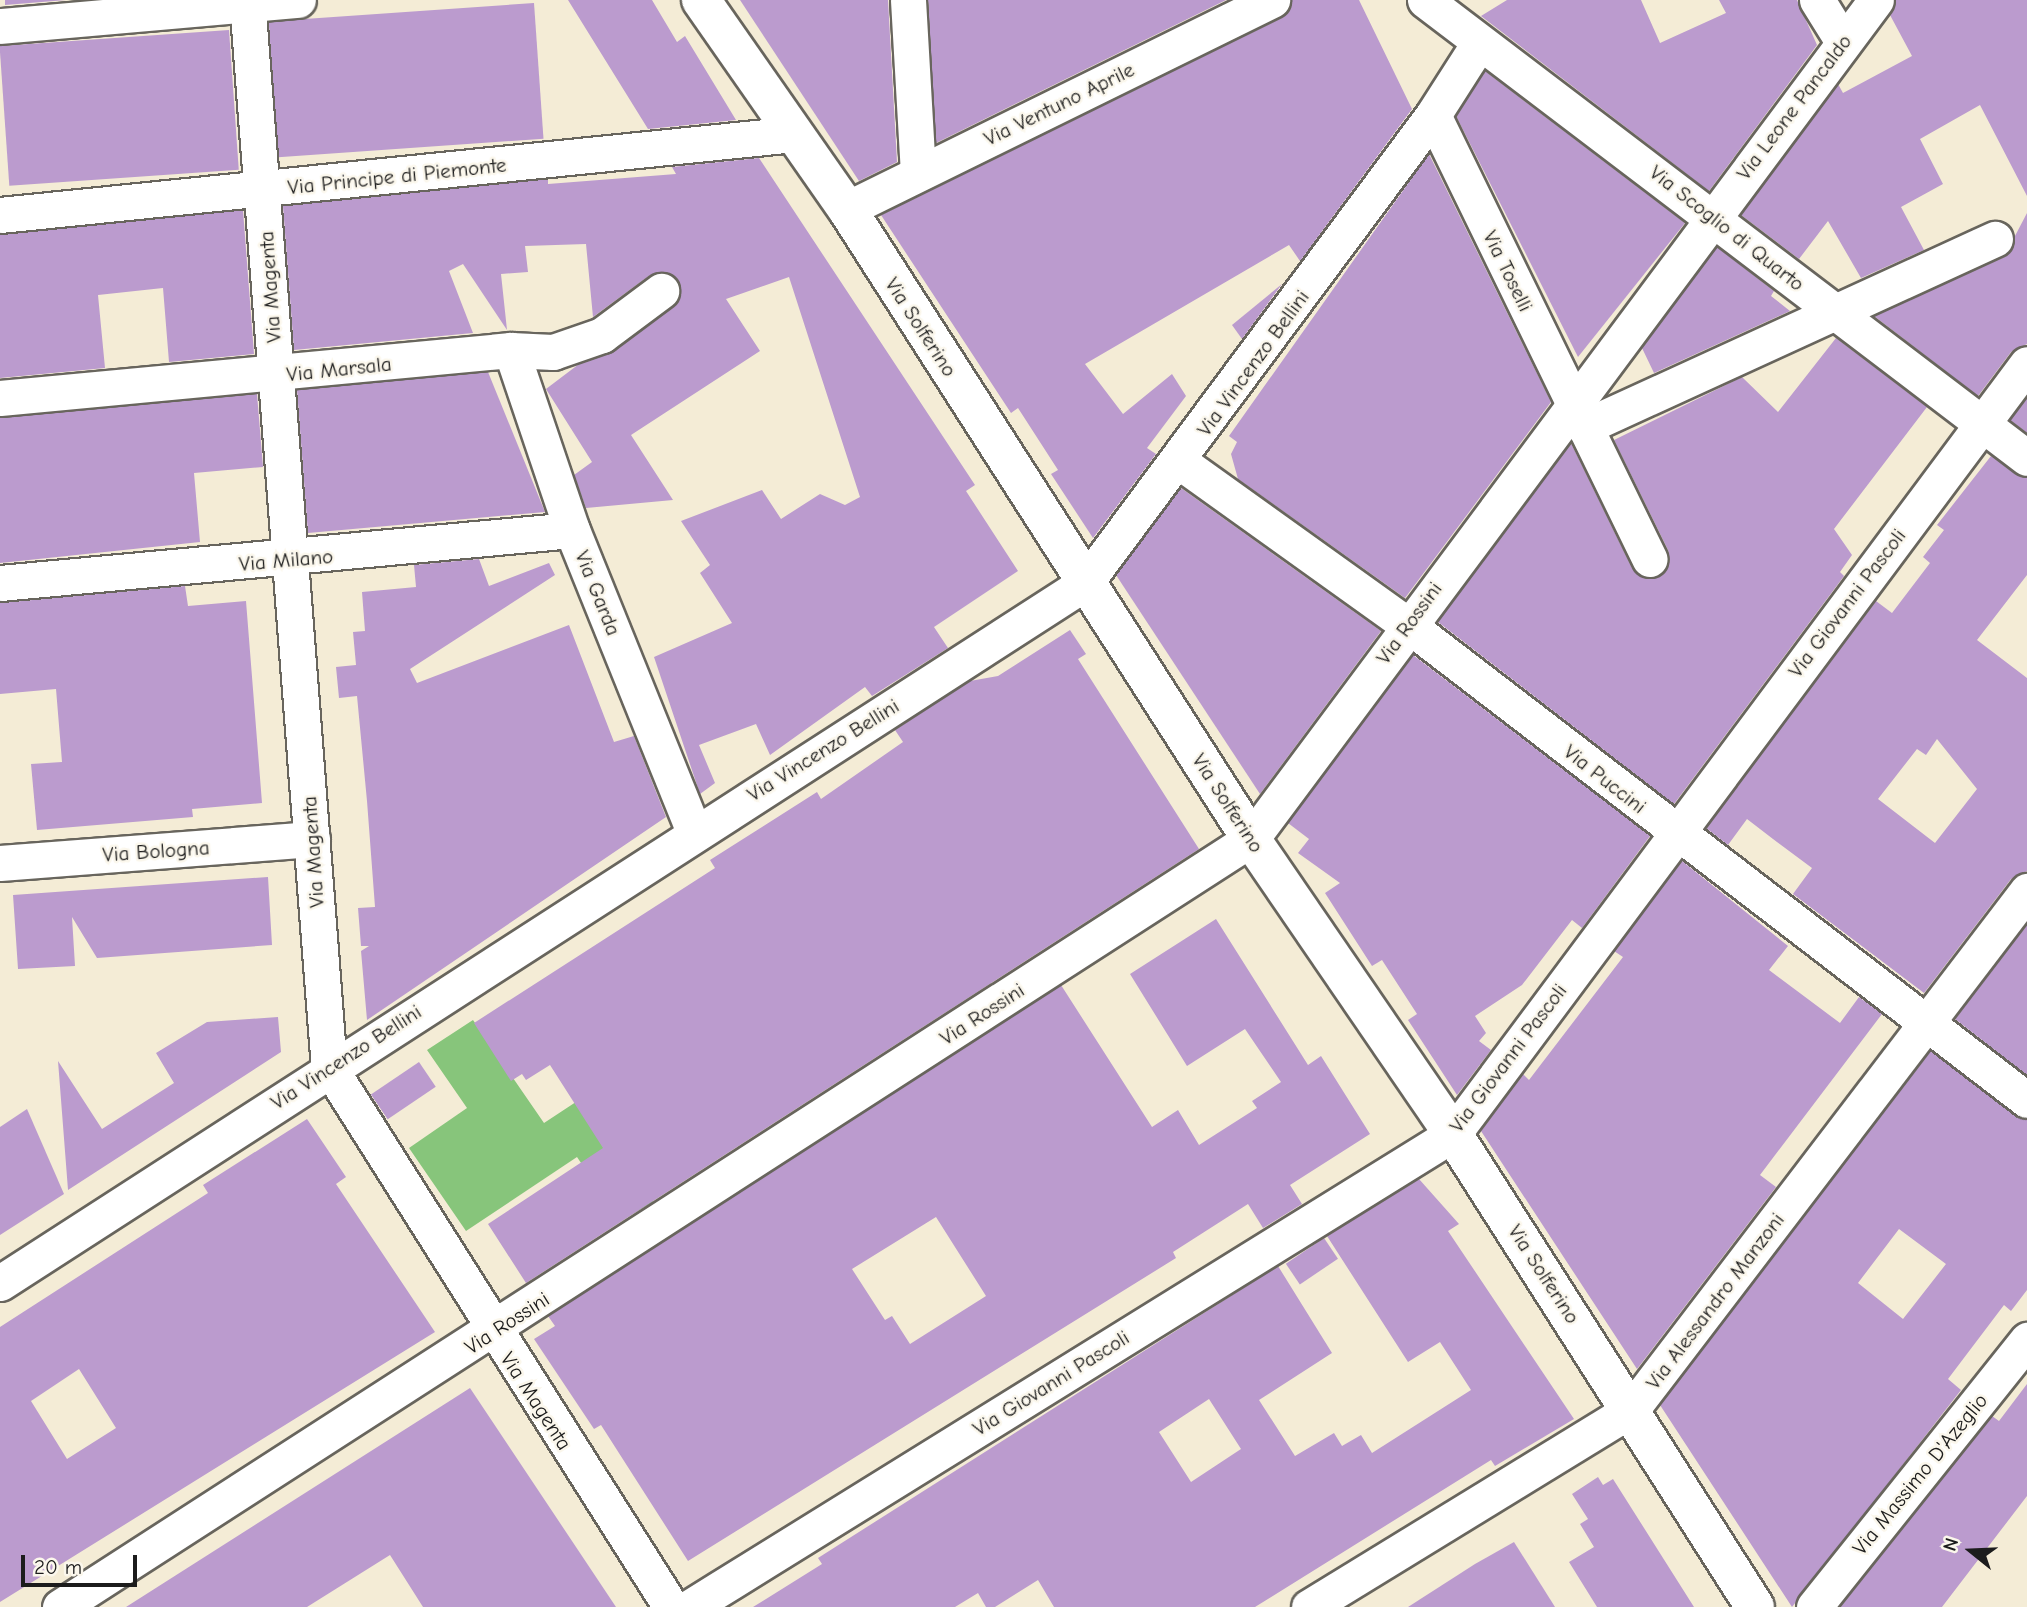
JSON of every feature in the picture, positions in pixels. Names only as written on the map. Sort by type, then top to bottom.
[{"type":"street","points":[[0,26],[298,0]]},
{"type":"street","name":"Via Solferino","points":[[701,0],[847,209],[1251,839],[1453,1134],[1755,1607]]},
{"type":"street","points":[[908,0],[918,173]]},
{"type":"street","name":"Via Ventuno Aprile","points":[[847,209],[1272,0]]},
{"type":"street","points":[[1817,0],[1843,42]]},
{"type":"street","name":"Via Leone Pancaldo","points":[[1712,214],[1876,0]]},
{"type":"street","name":"Via Magenta","points":[[247,3],[329,1068],[492,1334],[671,1607]]},
{"type":"street","name":"Via Scoglio di Quarto","points":[[1443,4],[1479,43],[1712,214],[1835,313],[2027,458]]},
{"type":"street","name":"Via Vincenzo Bellini","points":[[0,1283],[694,832],[1085,583],[1180,462],[1433,115],[1479,43]]},
{"type":"street","name":"Via Toselli","points":[[1433,115],[1650,559]]},
{"type":"street","name":"Via Principe di Piemonte","points":[[0,215],[794,134]]},
{"type":"street","name":"Via Rossini","points":[[60,1607],[492,1334],[1251,839],[1408,625],[1577,414],[1712,214]]},
{"type":"street","points":[[1577,414],[1835,313],[1995,239]]},
{"type":"street","name":"Via Marsala","points":[[0,398],[276,376],[512,350],[553,352],[602,335],[661,291]]},
{"type":"street","name":"Via Garda","points":[[512,350],[572,530],[694,832]]},
{"type":"street","name":"Via Giovanni Pascoli","points":[[690,1607],[1453,1134],[1980,423],[2027,365]]},
{"type":"street","name":"Via Puccini","points":[[1180,462],[1408,625],[1675,834],[2027,1100]]},
{"type":"street","name":"Via Milano","points":[[0,583],[291,560],[572,530]]},
{"type":"street","name":"Via Bologna","points":[[0,863],[312,839]]},
{"type":"street","name":"Via Alessandro Manzoni","points":[[1309,1607],[1631,1410],[2027,891]]},
{"type":"street","name":"Via Massimo D'Azeglio","points":[[1814,1607],[2027,1340]]},
{"type":"green space","points":[[473,1020],[544,1123],[585,1096],[653,1202],[620,1221],[577,1157],[466,1231],[409,1148],[467,1108],[427,1050]]},
{"type":"building","points":[[5,0],[66,0],[5,5]]},
{"type":"building","points":[[568,0],[652,0],[677,42],[685,36],[736,120],[648,129]]},
{"type":"building","points":[[740,0],[888,0],[897,162],[859,181]]},
{"type":"building","points":[[928,0],[1226,0],[936,143]]},
{"type":"building","points":[[1292,0],[1359,0],[1412,109],[1300,261],[1289,245],[1085,364],[1123,414],[1172,374],[1186,396],[1147,448],[1156,454],[1093,538],[1051,474],[1058,470],[1018,408],[1011,413],[881,215],[1281,18]]},
{"type":"building","points":[[1507,0],[1641,0],[1660,43],[1726,13],[1719,0],[1797,0],[1817,45],[1709,191],[1481,16]]},
{"type":"building","points":[[1896,0],[2027,0],[2027,196],[1980,105],[1920,139],[1943,184],[1901,207],[1924,250],[1861,278],[1828,221],[1799,259],[1741,215],[1838,84],[1843,93],[1912,56],[1890,15]]},
{"type":"building","points":[[534,3],[543,139],[278,157],[269,22]]},
{"type":"building","points":[[229,30],[239,170],[9,186],[0,46]]},
{"type":"building","points":[[1485,71],[1685,223],[1578,357],[1456,116]]},
{"type":"building","points":[[1429,154],[1551,402],[1405,598],[1238,479],[1231,454],[1237,442],[1229,436]]},
{"type":"building","points":[[759,158],[975,485],[966,491],[1018,571],[934,627],[948,648],[872,696],[865,687],[770,755],[756,724],[699,745],[715,783],[700,794],[654,657],[732,623],[700,573],[710,565],[681,521],[762,490],[781,519],[820,494],[845,505],[860,497],[789,277],[726,299],[760,351],[631,435],[673,500],[586,508],[574,475],[592,462],[546,389],[579,364],[614,351],[673,307],[681,289],[677,278],[650,275],[593,317],[586,244],[525,246],[528,272],[501,274],[507,330],[463,264],[449,271],[473,333],[294,350],[283,206],[548,179],[548,184],[676,174],[672,167]]},
{"type":"building","points":[[243,210],[254,354],[169,362],[163,288],[98,295],[105,368],[0,378],[0,235]]},
{"type":"building","points":[[2027,213],[2027,344],[2011,352],[1978,396],[1874,316],[2004,257]]},
{"type":"building","points":[[1717,247],[1774,291],[1771,296],[1790,311],[1654,373],[1642,348]]},
{"type":"building","points":[[1282,284],[1242,339],[1232,325]]},
{"type":"building","points":[[1836,338],[1927,407],[1834,529],[1852,555],[1840,572],[1844,576],[1674,804],[1438,622],[1571,443],[1632,568],[1648,579],[1659,577],[1670,561],[1668,550],[1614,440],[1742,377],[1778,412]]},
{"type":"building","points":[[488,372],[545,512],[308,533],[297,390]]},
{"type":"building","points":[[257,394],[263,467],[194,473],[200,542],[0,563],[0,418]]},
{"type":"building","points":[[2027,398],[2027,433],[2010,420]]},
{"type":"building","points":[[1991,456],[2027,478],[2027,575],[1977,640],[2027,678],[2027,871],[2011,879],[1924,993],[1793,894],[1812,868],[1747,819],[1728,845],[1706,828],[1876,601],[1892,613],[1930,563],[1923,557],[1944,530],[1937,525]],"holes":[[[1937,739],[1977,789],[1935,843],[1878,799],[1917,749],[1926,755]]]},
{"type":"building","points":[[1181,488],[1381,631],[1260,794],[1116,575]]},
{"type":"building","points":[[479,559],[489,586],[549,563],[555,575],[410,669],[417,683],[569,625],[614,742],[634,736],[666,817],[367,1020],[361,951],[369,946],[361,946],[358,908],[375,907],[367,801],[357,696],[339,698],[336,667],[356,665],[353,632],[365,631],[362,592],[416,587],[414,565]]},
{"type":"building","points":[[185,586],[188,606],[246,601],[262,803],[192,809],[193,817],[37,830],[31,764],[62,762],[56,689],[0,694],[0,603]]},
{"type":"building","points":[[1070,630],[1086,654],[1078,659],[1199,849],[526,1283],[488,1224],[603,1148],[550,1065],[526,1080],[522,1074],[511,1081],[474,1023],[715,868],[710,860],[817,792],[821,799],[903,742],[895,730],[970,681],[998,676]]},
{"type":"building","points":[[1413,655],[1650,836],[1582,928],[1572,920],[1522,985],[1475,1016],[1486,1033],[1479,1041],[1491,1050],[1457,1095],[1408,1020],[1417,1014],[1382,960],[1372,966],[1325,893],[1340,883],[1298,853],[1309,839],[1288,823]]},
{"type":"building","points":[[1682,861],[1788,946],[1769,970],[1840,1023],[1859,997],[1882,1014],[1760,1175],[1776,1187],[1637,1369],[1481,1131],[1523,1074],[1529,1080],[1623,957],[1614,951]]},
{"type":"building","points":[[268,877],[272,945],[97,958],[72,917],[75,966],[18,969],[13,895]]},
{"type":"building","points":[[1216,919],[1308,1065],[1321,1056],[1370,1134],[1290,1185],[1302,1204],[1263,1228],[1248,1204],[1173,1252],[1176,1258],[688,1561],[601,1425],[594,1429],[534,1339],[555,1326],[548,1316],[1061,985],[1152,1127],[1178,1110],[1199,1145],[1257,1108],[1252,1101],[1281,1082],[1245,1029],[1187,1066],[1130,974]],"holes":[[[936,1217],[986,1296],[910,1344],[892,1316],[885,1320],[852,1269]]]},
{"type":"building","points":[[2027,924],[2027,1075],[1955,1019]]},
{"type":"building","points":[[278,1017],[281,1052],[68,1190],[58,1061],[102,1129],[174,1083],[156,1053],[207,1022]]},
{"type":"building","points":[[1930,1051],[2027,1120],[2027,1290],[2011,1311],[2004,1305],[1948,1379],[1961,1390],[1792,1607],[1660,1405]],"holes":[[[1899,1229],[1946,1264],[1903,1319],[1858,1283]]]},
{"type":"building","points":[[419,1062],[436,1087],[388,1119],[371,1094]]},
{"type":"building","points":[[27,1109],[64,1194],[0,1235],[0,1127]]},
{"type":"building","points":[[307,1119],[346,1177],[336,1184],[435,1332],[0,1602],[0,1327],[208,1193],[203,1185]],"holes":[[[79,1369],[116,1428],[67,1459],[31,1401]]]},
{"type":"building","points":[[1419,1179],[1459,1224],[1448,1231],[1574,1419],[1495,1466],[1491,1460],[1255,1607],[1054,1607],[1038,1580],[995,1607],[986,1607],[978,1593],[955,1607],[753,1607],[822,1564],[818,1558],[1278,1266],[1332,1353],[1259,1400],[1295,1456],[1334,1433],[1342,1446],[1361,1435],[1372,1453],[1471,1390],[1440,1342],[1408,1362],[1327,1236]],"holes":[[[1209,1399],[1241,1449],[1191,1482],[1159,1432]]]},
{"type":"building","points":[[1324,1238],[1338,1259],[1300,1284],[1286,1264]]},
{"type":"building","points":[[2027,1384],[2027,1496],[1942,1607],[1840,1607],[1992,1416],[1999,1421]]},
{"type":"building","points":[[470,1388],[616,1607],[423,1607],[390,1555],[307,1607],[126,1607]]},
{"type":"building","points":[[1598,1477],[1603,1485],[1613,1479],[1694,1607],[1597,1607],[1569,1562],[1594,1547],[1580,1524],[1588,1519],[1572,1494]]},
{"type":"building","points":[[1514,1542],[1555,1607],[1408,1607],[1475,1564]]}]
